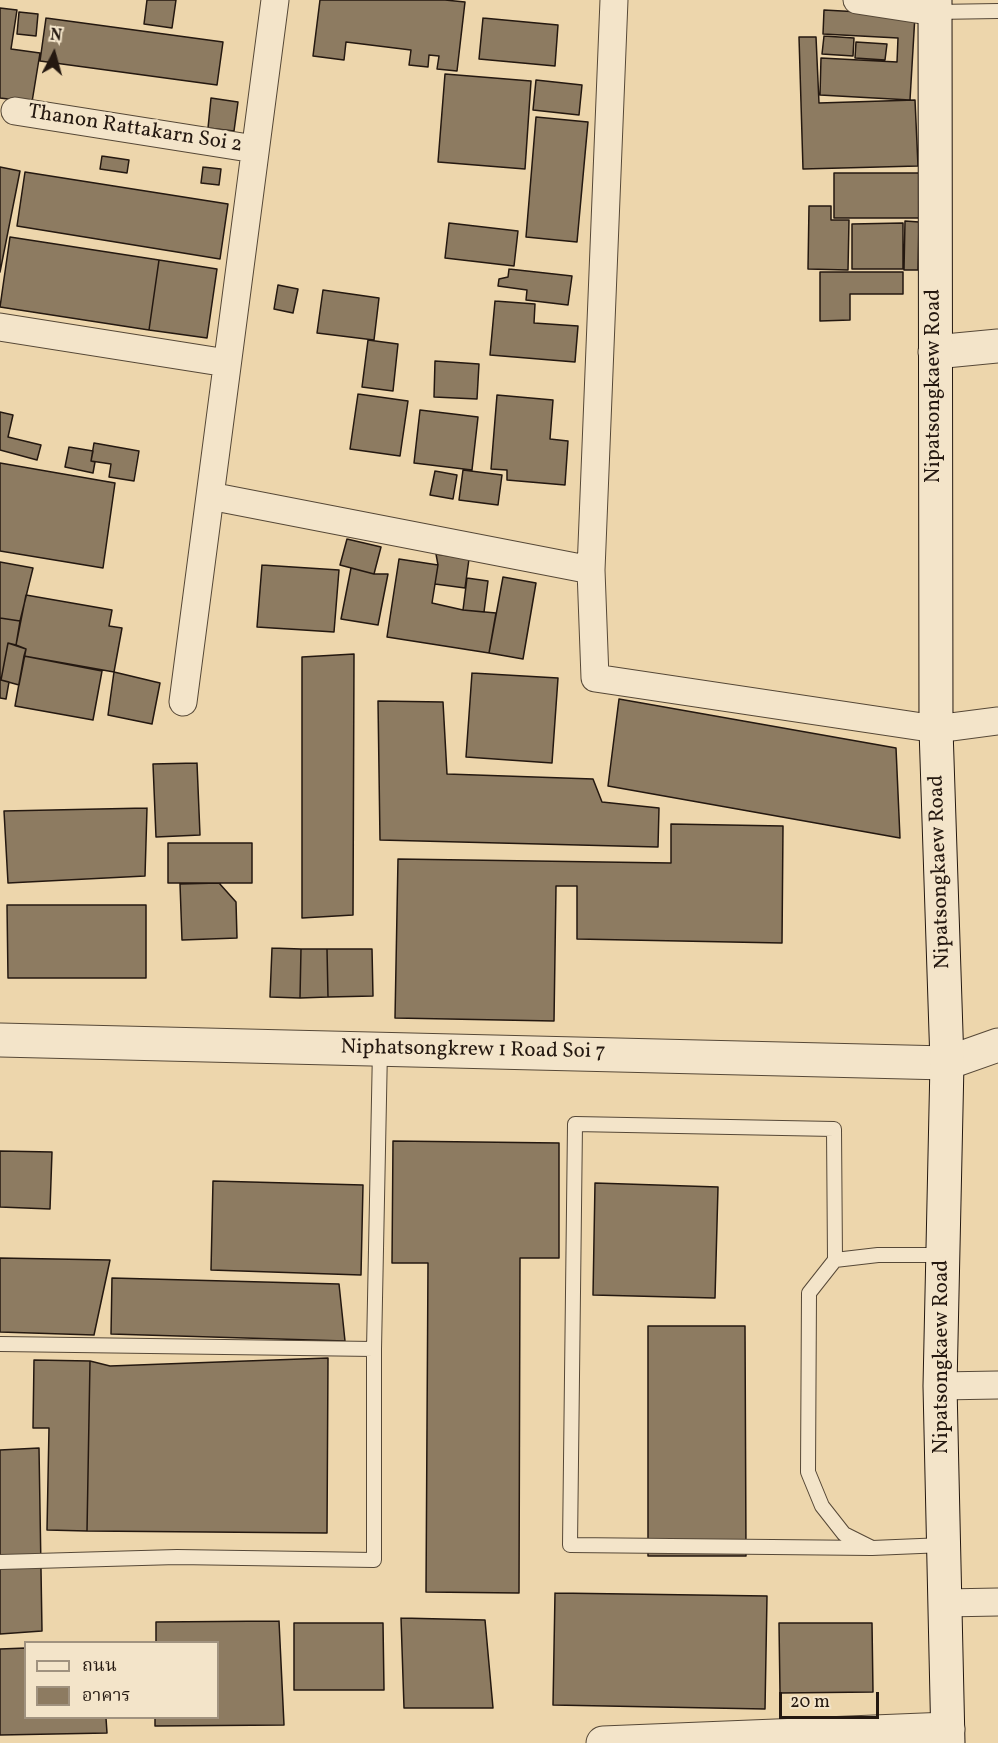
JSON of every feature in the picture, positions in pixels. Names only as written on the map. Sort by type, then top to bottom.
[{"type":"main road","name":"Nipatsongkaew Road","points":[[935,6],[936,729],[947,1063],[940,1386],[948,1736]]},
{"type":"main road","points":[[935,352],[998,346]]},
{"type":"main road","name":"Niphatsongkrew 1 Road Soi 7","points":[[0,1040],[947,1063]]},
{"type":"main road","points":[[947,1063],[998,1045]]},
{"type":"main road","points":[[603,1743],[948,1736]]},
{"type":"street","points":[[183,702],[275,0]]},
{"type":"street","points":[[614,0],[591,570],[595,678],[936,729],[998,721]]},
{"type":"street","points":[[857,0],[935,6]]},
{"type":"street","name":"Thanon Rattakarn Soi 2","points":[[15,111],[255,148]]},
{"type":"street","points":[[0,327],[227,363]]},
{"type":"street","points":[[210,496],[591,570]]},
{"type":"street","points":[[940,1386],[998,1385]]},
{"type":"street","points":[[945,1603],[998,1602]]},
{"type":"lane","points":[[935,6],[998,11]]},
{"type":"lane","points":[[0,1562],[177,1557],[374,1560],[374,1349],[380,1049]]},
{"type":"lane","points":[[872,1548],[844,1534],[822,1506],[808,1472],[809,1293],[835,1260],[834,1129],[575,1124],[570,1545],[872,1548],[944,1545]]},
{"type":"lane","points":[[835,1260],[878,1255],[943,1255]]},
{"type":"lane","points":[[0,1344],[374,1349]]},
{"type":"building","points":[[147,0],[176,0],[172,28],[144,24]]},
{"type":"building","points":[[320,0],[465,2],[457,71],[437,69],[439,56],[429,55],[428,67],[409,65],[411,50],[346,42],[344,60],[313,56]]},
{"type":"building","points":[[0,8],[17,10],[11,49],[40,53],[32,102],[0,98]]},
{"type":"building","points":[[824,10],[915,15],[910,100],[820,95],[821,58],[897,62],[898,38],[823,34]]},
{"type":"building","points":[[19,12],[38,14],[36,36],[17,34]]},
{"type":"building","points":[[46,18],[223,42],[217,85],[40,61]]},
{"type":"building","points":[[483,18],[558,25],[555,66],[479,59]]},
{"type":"building","points":[[824,36],[854,38],[853,56],[822,54]]},
{"type":"building","points":[[799,37],[816,37],[819,103],[915,100],[918,166],[803,169]]},
{"type":"building","points":[[856,42],[887,44],[885,60],[855,58]]},
{"type":"building","points":[[445,74],[531,81],[525,169],[438,162]]},
{"type":"building","points":[[536,80],[582,85],[579,115],[533,110]]},
{"type":"building","points":[[211,98],[238,102],[234,131],[208,128]]},
{"type":"building","points":[[536,117],[588,122],[577,242],[526,237]]},
{"type":"building","points":[[102,156],[129,160],[127,173],[100,169]]},
{"type":"building","points":[[0,167],[20,171],[0,272]]},
{"type":"building","points":[[203,167],[221,169],[219,185],[201,183]]},
{"type":"building","points":[[25,172],[228,204],[220,259],[17,226]]},
{"type":"building","points":[[834,173],[919,173],[919,218],[834,218]]},
{"type":"building","points":[[809,206],[831,206],[831,220],[849,220],[848,270],[808,269]]},
{"type":"building","points":[[905,221],[919,222],[918,270],[904,270]]},
{"type":"building","points":[[449,223],[518,231],[514,266],[445,258]]},
{"type":"building","points":[[903,223],[903,269],[852,269],[852,224]]},
{"type":"building","points":[[10,237],[159,260],[149,330],[0,307]]},
{"type":"building","points":[[159,260],[217,269],[207,338],[149,330]]},
{"type":"building","points":[[509,269],[572,276],[568,305],[526,300],[527,290],[498,286],[499,279],[508,277]]},
{"type":"building","points":[[820,272],[903,272],[903,294],[850,294],[850,320],[820,321]]},
{"type":"building","points":[[278,285],[298,289],[293,313],[274,309]]},
{"type":"building","points":[[323,290],[379,298],[374,340],[317,333]]},
{"type":"building","points":[[495,301],[535,304],[534,323],[578,326],[575,362],[490,355]]},
{"type":"building","points":[[368,340],[398,344],[393,391],[362,387]]},
{"type":"building","points":[[435,361],[479,364],[477,399],[434,397]]},
{"type":"building","points":[[358,394],[408,401],[400,456],[350,449]]},
{"type":"building","points":[[497,395],[553,400],[550,439],[568,441],[565,485],[507,480],[507,470],[491,469]]},
{"type":"building","points":[[420,410],[478,417],[472,470],[414,463]]},
{"type":"building","points":[[0,412],[13,415],[8,437],[41,445],[37,460],[0,450]]},
{"type":"building","points":[[94,443],[139,451],[134,481],[109,477],[111,464],[91,461]]},
{"type":"building","points":[[69,447],[93,451],[91,461],[95,462],[93,473],[65,467]]},
{"type":"building","points":[[0,463],[115,483],[103,568],[0,551]]},
{"type":"building","points":[[463,470],[502,475],[498,505],[459,500]]},
{"type":"building","points":[[435,471],[457,475],[453,499],[430,495]]},
{"type":"building","points":[[347,539],[381,547],[374,574],[340,565]]},
{"type":"building","points":[[436,554],[469,559],[465,588],[435,584],[438,565]]},
{"type":"building","points":[[399,559],[438,565],[432,603],[463,610],[496,613],[489,653],[387,637]]},
{"type":"building","points":[[0,562],[33,568],[20,621],[0,618]]},
{"type":"building","points":[[262,565],[339,570],[334,632],[257,627]]},
{"type":"building","points":[[351,568],[374,574],[388,574],[378,625],[341,619]]},
{"type":"building","points":[[503,577],[536,583],[523,659],[489,653]]},
{"type":"building","points":[[467,578],[488,581],[484,612],[463,610]]},
{"type":"building","points":[[26,595],[112,610],[109,626],[122,628],[114,672],[24,656],[26,649],[16,645]]},
{"type":"building","points":[[0,618],[20,621],[16,645],[8,643],[1,680],[9,682],[6,699],[0,698]]},
{"type":"building","points":[[8,643],[26,649],[19,685],[1,680]]},
{"type":"building","points":[[354,654],[353,915],[302,918],[302,657]]},
{"type":"building","points":[[24,656],[102,671],[93,720],[15,706]]},
{"type":"building","points":[[114,672],[160,683],[152,724],[108,715]]},
{"type":"building","points":[[472,673],[558,678],[552,763],[466,757]]},
{"type":"building","points":[[619,699],[896,748],[900,838],[608,786]]},
{"type":"building","points":[[378,701],[443,702],[447,774],[593,779],[602,802],[659,808],[658,847],[380,840]]},
{"type":"building","points":[[197,763],[200,835],[156,837],[153,764]]},
{"type":"building","points":[[147,808],[145,876],[8,883],[4,811]]},
{"type":"building","points":[[671,824],[783,826],[782,943],[577,939],[577,886],[556,886],[554,1021],[395,1018],[398,859],[671,863]]},
{"type":"building","points":[[168,843],[252,843],[252,883],[168,883]]},
{"type":"building","points":[[219,883],[236,902],[237,938],[182,940],[180,884]]},
{"type":"building","points":[[7,905],[146,905],[146,978],[8,978]]},
{"type":"building","points":[[272,948],[301,949],[300,998],[270,997]]},
{"type":"building","points":[[301,949],[327,949],[328,997],[300,998]]},
{"type":"building","points":[[327,949],[372,949],[373,996],[328,997]]},
{"type":"building","points":[[393,1141],[559,1143],[559,1258],[520,1258],[519,1593],[426,1592],[428,1263],[392,1263]]},
{"type":"building","points":[[0,1151],[52,1152],[50,1209],[0,1207]]},
{"type":"building","points":[[213,1181],[363,1185],[361,1275],[211,1270]]},
{"type":"building","points":[[595,1183],[718,1187],[715,1298],[593,1295]]},
{"type":"building","points":[[0,1258],[110,1260],[94,1335],[0,1332]]},
{"type":"building","points":[[112,1278],[339,1284],[345,1341],[111,1334]]},
{"type":"building","points":[[648,1326],[745,1326],[746,1556],[648,1556]]},
{"type":"building","points":[[328,1358],[327,1533],[87,1531],[90,1361],[110,1366]]},
{"type":"building","points":[[34,1360],[90,1361],[87,1531],[47,1530],[49,1428],[33,1428]]},
{"type":"building","points":[[39,1448],[42,1631],[0,1634],[0,1450]]},
{"type":"building","points":[[555,1593],[767,1596],[765,1709],[553,1705]]},
{"type":"building","points":[[401,1618],[485,1620],[493,1708],[404,1708]]},
{"type":"building","points":[[279,1621],[284,1725],[155,1726],[155,1719],[219,1719],[219,1641],[156,1641],[156,1622]]},
{"type":"building","points":[[294,1623],[383,1623],[384,1690],[294,1690]]},
{"type":"building","points":[[779,1623],[872,1623],[873,1692],[780,1693]]},
{"type":"building","points":[[24,1648],[24,1719],[106,1719],[107,1733],[0,1735],[0,1649]]}]
